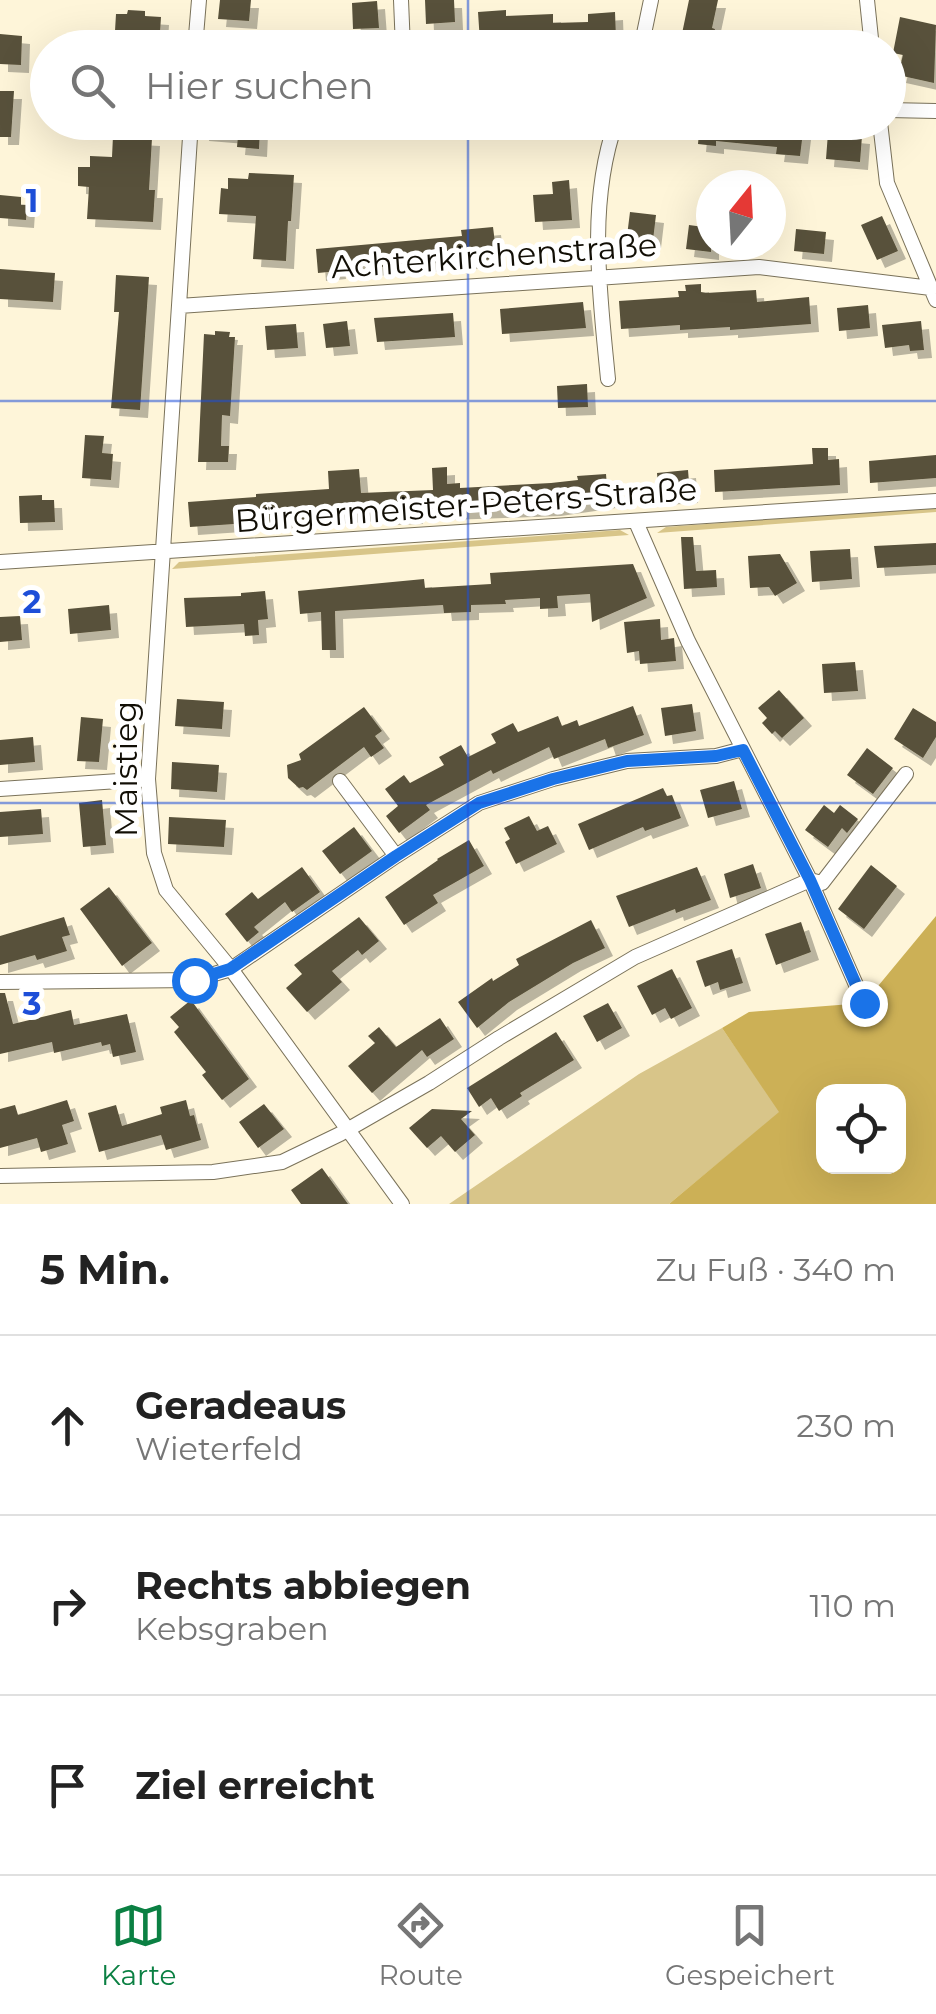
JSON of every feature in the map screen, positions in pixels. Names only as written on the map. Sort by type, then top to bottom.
[{"type":"street","points":[[197,30],[198,0]]},
{"type":"street","points":[[401,0],[403,30]]},
{"type":"street","points":[[644,30],[650,0]]},
{"type":"street","points":[[868,0],[870,30]]},
{"type":"street","points":[[906,110],[936,111]]},
{"type":"street","name":"Maistieg","points":[[189,140],[148,779],[154,852],[166,890],[230,969],[402,1204]]},
{"type":"street","points":[[608,380],[598,276],[601,173],[611,140]]},
{"type":"street","points":[[882,140],[887,183],[934,294]]},
{"type":"street","name":"Achterkirchenstraße","points":[[179,306],[760,267],[934,294]]},
{"type":"street","name":"Bürgermeister-Peters-Straße","points":[[0,562],[936,501]]},
{"type":"street","points":[[636,522],[688,642],[810,880],[864,1003]]},
{"type":"street","points":[[0,982],[194,980],[230,969],[479,803],[627,761],[716,756],[743,750]]},
{"type":"street","points":[[0,1176],[214,1172],[282,1162],[428,1083],[635,957],[810,880],[822,882],[906,774]]},
{"type":"street","points":[[0,789],[148,779]]},
{"type":"street","points":[[340,781],[396,856]]},
{"type":"shaded area","points":[[936,507],[936,512],[657,533],[666,527]]},
{"type":"shaded area","points":[[620,530],[629,535],[172,569],[179,562]]},
{"type":"shaded area","points":[[936,916],[936,1204],[669,1204],[779,1112],[722,1028],[749,1012],[864,1003]]},
{"type":"shaded area","points":[[722,1028],[780,1112],[669,1204],[449,1204],[639,1074]]},
{"type":"building","points":[[220,0],[251,0],[249,21],[218,19]]},
{"type":"building","points":[[425,0],[454,0],[455,22],[426,24]]},
{"type":"building","points":[[689,0],[718,0],[715,30],[683,30]]},
{"type":"building","points":[[377,1],[379,28],[353,29],[352,3]]},
{"type":"building","points":[[128,10],[145,11],[145,16],[161,17],[160,30],[115,30],[116,14],[127,14]]},
{"type":"building","points":[[506,10],[506,16],[553,14],[553,23],[588,22],[588,14],[615,12],[616,30],[479,30],[478,12]]},
{"type":"building","points":[[900,17],[936,25],[934,83],[906,77],[906,30],[897,30]]},
{"type":"building","points":[[0,34],[22,36],[21,65],[0,64]]},
{"type":"building","points":[[0,91],[14,91],[11,137],[0,137]]},
{"type":"building","points":[[113,140],[152,140],[149,190],[155,190],[153,222],[87,219],[89,187],[78,186],[78,167],[90,167],[90,156],[112,157]]},
{"type":"building","points":[[238,140],[259,140],[259,149],[237,147]]},
{"type":"building","points":[[698,140],[802,140],[800,156],[776,154],[777,147],[716,141],[716,146],[698,144]]},
{"type":"building","points":[[827,140],[862,140],[860,162],[826,159]]},
{"type":"building","points":[[249,173],[294,175],[286,261],[253,259],[256,216],[219,214],[221,188],[228,189],[228,178],[248,179]]},
{"type":"building","points":[[569,180],[572,220],[535,222],[533,195],[553,194],[552,182]]},
{"type":"building","points":[[0,195],[21,197],[21,205],[27,205],[26,220],[0,218]]},
{"type":"building","points":[[630,212],[656,215],[653,240],[627,236]]},
{"type":"building","points":[[882,216],[898,251],[877,260],[861,225]]},
{"type":"building","points":[[689,225],[696,226],[696,250],[686,249]]},
{"type":"building","points":[[493,227],[497,259],[367,268],[366,261],[337,263],[338,271],[318,273],[316,249],[462,236],[461,230]]},
{"type":"building","points":[[796,229],[826,232],[824,254],[794,251]]},
{"type":"building","points":[[0,269],[55,273],[53,302],[0,299]]},
{"type":"building","points":[[116,275],[149,277],[140,410],[111,408],[119,312],[114,312]]},
{"type":"building","points":[[701,284],[701,292],[706,293],[756,290],[757,302],[809,297],[811,324],[730,330],[680,330],[680,325],[621,329],[619,301],[679,297],[678,291],[686,291],[685,285]]},
{"type":"building","points":[[583,302],[586,328],[502,334],[500,309]]},
{"type":"building","points":[[868,305],[870,328],[839,331],[837,308]]},
{"type":"building","points":[[453,313],[455,337],[377,342],[374,318]]},
{"type":"building","points":[[347,321],[350,346],[326,348],[323,324]]},
{"type":"building","points":[[921,321],[924,350],[910,351],[909,345],[885,348],[882,325]]},
{"type":"building","points":[[296,324],[298,348],[267,350],[265,326]]},
{"type":"building","points":[[215,331],[230,332],[229,337],[235,337],[230,416],[222,415],[221,446],[229,446],[228,462],[198,462],[204,334],[215,335]]},
{"type":"building","points":[[587,384],[588,407],[558,408],[557,386]]},
{"type":"building","points":[[85,435],[104,436],[102,453],[113,454],[111,480],[82,478]]},
{"type":"building","points":[[812,448],[828,448],[828,460],[839,459],[840,485],[715,492],[714,470],[813,464]]},
{"type":"building","points":[[936,455],[936,478],[870,483],[869,461]]},
{"type":"building","points":[[447,467],[447,484],[460,483],[460,488],[551,483],[606,474],[608,500],[553,508],[385,517],[384,512],[307,518],[307,523],[294,524],[294,520],[190,527],[188,502],[329,489],[328,471],[359,469],[361,493],[433,490],[432,468]]},
{"type":"building","points":[[688,470],[690,495],[659,497],[657,473]]},
{"type":"building","points":[[42,495],[42,500],[54,500],[55,522],[20,523],[19,496]]},
{"type":"building","points":[[681,537],[693,537],[696,571],[716,570],[717,587],[684,589]]},
{"type":"building","points":[[936,543],[936,565],[877,568],[874,546]]},
{"type":"building","points":[[850,549],[852,579],[812,582],[810,551]]},
{"type":"building","points":[[780,554],[797,583],[775,596],[769,587],[750,588],[748,556]]},
{"type":"building","points":[[633,564],[647,598],[592,622],[590,594],[557,596],[558,608],[540,609],[540,598],[471,605],[471,612],[444,613],[443,605],[335,611],[336,650],[322,650],[321,612],[300,614],[298,591],[424,579],[425,588],[491,584],[490,573]]},
{"type":"building","points":[[265,591],[268,619],[258,620],[259,635],[245,636],[244,624],[186,627],[184,598]]},
{"type":"building","points":[[109,605],[111,630],[70,634],[68,609]]},
{"type":"building","points":[[20,616],[22,640],[0,642],[0,617]]},
{"type":"building","points":[[660,619],[661,640],[674,638],[676,661],[640,664],[639,651],[627,653],[624,622]]},
{"type":"building","points":[[855,662],[858,691],[824,693],[822,664]]},
{"type":"building","points":[[779,690],[804,718],[782,738],[762,723],[767,718],[758,708]]},
{"type":"building","points":[[177,699],[224,702],[222,729],[175,726]]},
{"type":"building","points":[[692,704],[696,731],[665,736],[661,708]]},
{"type":"building","points":[[633,706],[644,735],[608,748],[605,739],[554,759],[549,747],[493,774],[491,770],[426,805],[430,810],[399,833],[386,816],[398,806],[385,789],[404,775],[410,783],[444,765],[439,757],[461,745],[468,757],[496,743],[491,734],[513,723],[518,732],[558,716],[562,726],[577,720],[579,726]]},
{"type":"building","points":[[364,707],[382,731],[375,736],[384,748],[371,757],[364,747],[307,790],[288,778],[287,765],[301,760],[299,754]]},
{"type":"building","points":[[913,708],[936,722],[936,737],[923,758],[894,739]]},
{"type":"building","points":[[81,717],[103,719],[99,762],[77,761]]},
{"type":"building","points":[[33,737],[35,762],[0,765],[0,740]]},
{"type":"building","points":[[867,748],[893,768],[873,794],[847,775]]},
{"type":"building","points":[[172,762],[219,765],[217,792],[171,789]]},
{"type":"building","points":[[734,781],[742,809],[708,818],[700,790]]},
{"type":"building","points":[[663,788],[667,796],[672,795],[681,818],[645,831],[643,827],[589,850],[578,824]]},
{"type":"building","points":[[102,800],[106,845],[83,847],[79,803]]},
{"type":"building","points":[[824,805],[834,813],[840,805],[858,819],[847,833],[842,828],[828,847],[805,830]]},
{"type":"building","points":[[41,809],[43,834],[0,837],[0,812]]},
{"type":"building","points":[[529,816],[537,831],[548,826],[557,844],[516,864],[505,842],[510,839],[504,828]]},
{"type":"building","points":[[169,817],[226,820],[224,847],[168,844]]},
{"type":"building","points":[[354,827],[372,851],[340,874],[322,851]]},
{"type":"building","points":[[469,840],[484,866],[433,895],[438,903],[404,925],[385,897]]},
{"type":"building","points":[[753,864],[761,888],[730,898],[724,874]]},
{"type":"building","points":[[871,865],[897,886],[864,929],[838,909]]},
{"type":"building","points":[[302,867],[320,892],[292,912],[285,902],[254,927],[259,932],[247,942],[225,914],[252,892],[258,899]]},
{"type":"building","points":[[697,867],[711,900],[629,927],[616,896]]},
{"type":"building","points":[[109,887],[152,943],[122,966],[80,909]]},
{"type":"building","points":[[64,917],[70,935],[62,937],[67,951],[0,965],[0,936]]},
{"type":"building","points":[[359,917],[379,941],[362,955],[358,950],[332,971],[342,982],[307,1012],[286,988],[302,974],[294,965]]},
{"type":"building","points":[[591,920],[605,948],[509,1002],[477,1028],[458,1002],[519,965],[516,959]]},
{"type":"building","points":[[801,922],[811,952],[776,965],[765,934]]},
{"type":"building","points":[[732,949],[743,983],[720,990],[718,982],[705,987],[696,961]]},
{"type":"building","points":[[672,969],[692,1008],[671,1019],[665,1008],[652,1015],[637,986]]},
{"type":"building","points":[[0,993],[5,993],[13,1024],[71,1010],[74,1025],[127,1014],[136,1052],[113,1057],[110,1044],[102,1046],[101,1042],[54,1053],[52,1042],[0,1054]]},
{"type":"building","points":[[191,1000],[249,1079],[222,1100],[202,1075],[206,1072],[174,1032],[179,1027],[170,1017]]},
{"type":"building","points":[[608,1003],[622,1028],[597,1042],[583,1016]]},
{"type":"building","points":[[440,1018],[454,1039],[427,1057],[422,1050],[372,1093],[348,1066],[375,1043],[368,1036],[379,1027],[396,1047]]},
{"type":"building","points":[[556,1032],[574,1060],[520,1093],[522,1096],[499,1111],[491,1098],[479,1107],[467,1088]]},
{"type":"building","points":[[67,1100],[74,1121],[62,1125],[68,1144],[41,1152],[37,1138],[0,1148],[0,1109],[15,1105],[18,1115]]},
{"type":"building","points":[[186,1100],[201,1140],[166,1150],[161,1135],[99,1152],[88,1113],[116,1105],[122,1126],[162,1114],[160,1107]]},
{"type":"building","points":[[264,1104],[284,1129],[258,1148],[239,1122]]},
{"type":"building","points":[[432,1109],[472,1111],[461,1119],[475,1135],[455,1152],[441,1136],[427,1148],[409,1128]]},
{"type":"building","points":[[322,1168],[348,1204],[301,1204],[291,1190]]},
{"type":"route","points":[[194,980],[230,969],[479,803],[627,761],[716,756],[743,750],[810,880],[864,1003]]}]
